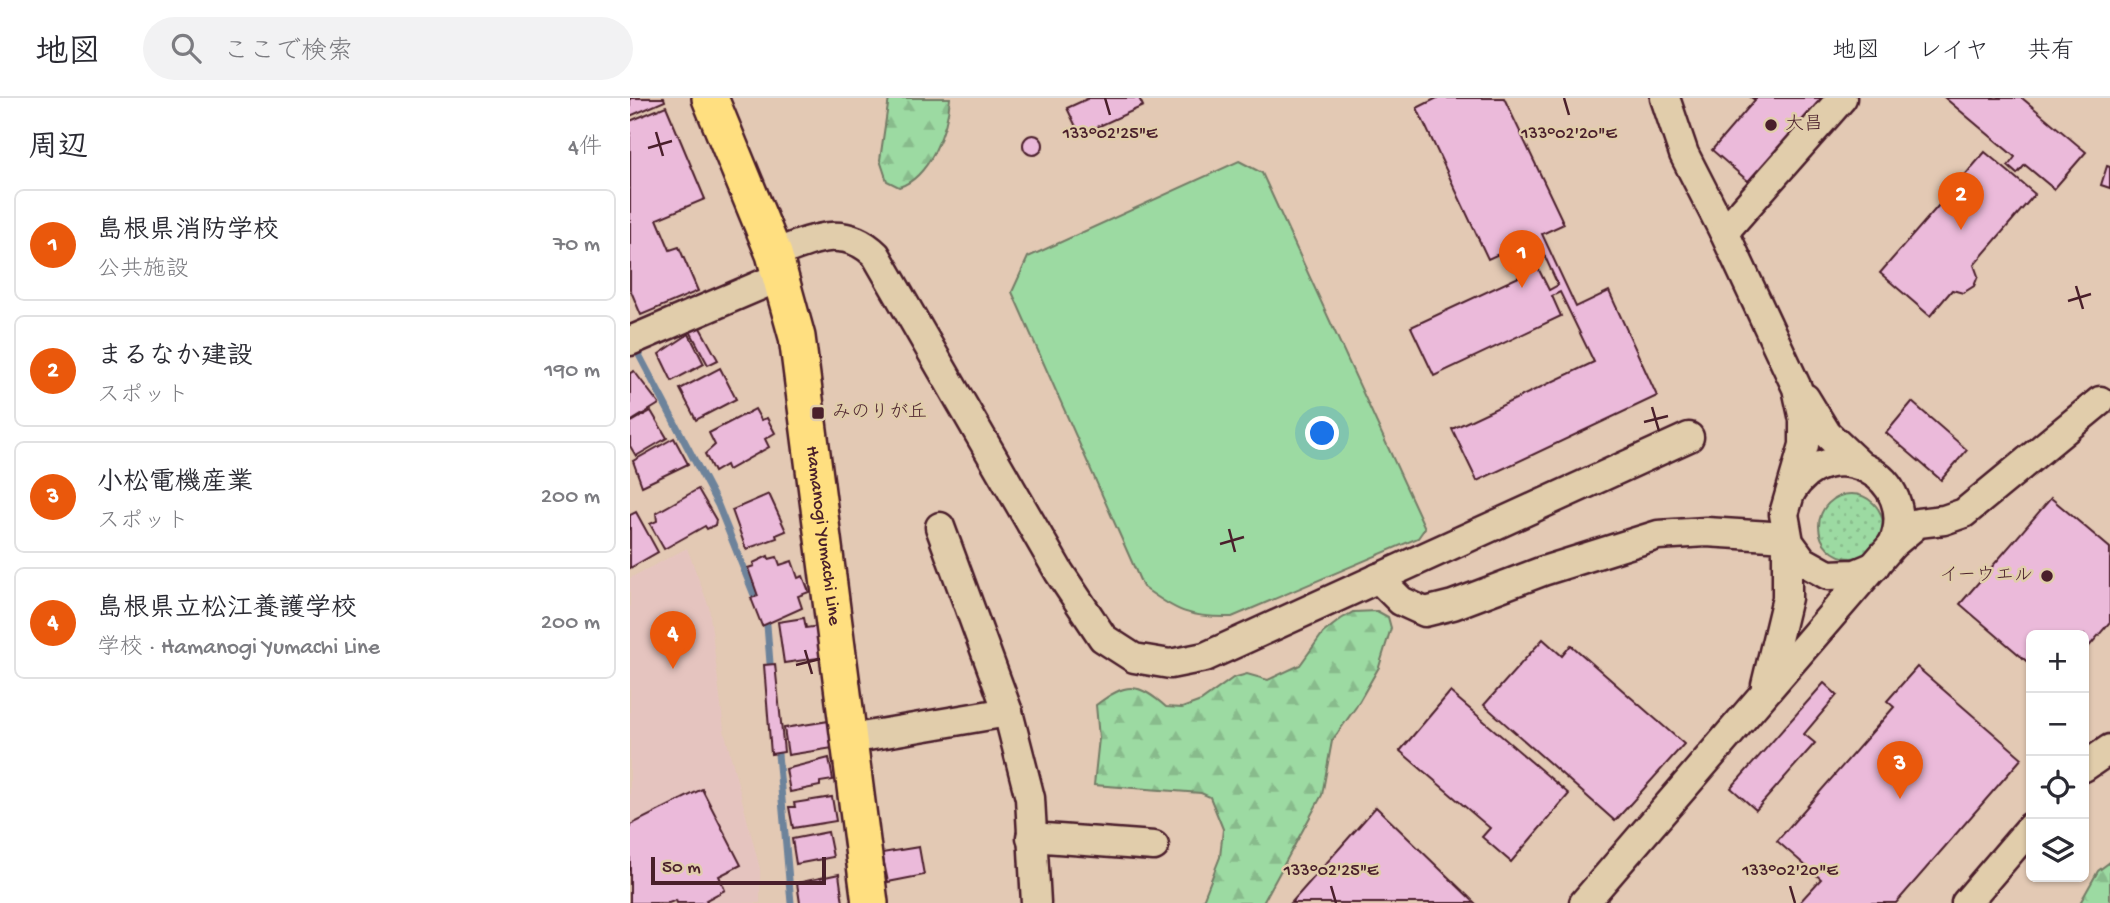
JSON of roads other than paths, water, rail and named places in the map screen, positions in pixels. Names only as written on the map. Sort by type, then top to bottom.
[{"type":"main road","name":"Hamanogi Yumachi Line","points":[[710,98],[778,265],[797,337],[811,422],[870,903]]},
{"type":"street","points":[[1665,98],[1684,153],[1797,388],[1827,434],[1860,465],[1878,475],[1895,497],[1899,517],[1893,544]]},
{"type":"street","points":[[1728,241],[1842,98]]},
{"type":"street","points":[[633,331],[778,265],[832,235],[856,239],[876,255],[1059,572],[1103,638],[1134,658],[1170,664],[1205,657],[1689,437]]},
{"type":"street","points":[[1763,694],[1787,598],[1787,537],[1784,514],[1804,446],[1804,420],[1797,388]]},
{"type":"street","points":[[1584,903],[1893,544],[1918,523],[1944,520],[1964,513],[2100,401]]},
{"type":"street","points":[[1791,492],[1806,474],[1822,466],[1839,462],[1860,465]]},
{"type":"street","points":[[940,527],[1009,712],[1030,798],[1036,903]]},
{"type":"street","points":[[1378,578],[1401,601],[1425,612],[1636,541],[1683,532],[1787,537]]},
{"type":"street","points":[[1787,537],[1798,557],[1822,573],[1849,575],[1875,566]]},
{"type":"street","points":[[850,739],[1009,712]]},
{"type":"street","points":[[2089,764],[2110,749]]},
{"type":"street","points":[[1966,903],[2026,833]]},
{"type":"street","points":[[1031,837],[1154,846]]},
{"type":"waterway","points":[[637,351],[718,505],[754,595]]},
{"type":"waterway","points":[[767,625],[770,663]]},
{"type":"waterway","points":[[778,754],[791,903]]},
{"type":"place","name":"大昌","points":[[1771,125]]},
{"type":"place","name":"まるなか建設","points":[[1961,230]]},
{"type":"place","name":"島根県消防学校","points":[[1522,288]]},
{"type":"place","name":"みのりが丘","points":[[818,413]]},
{"type":"place","name":"イーウエル","points":[[2047,576]]},
{"type":"place","name":"島根県立松江養護学校","points":[[673,669]]},
{"type":"place","name":"小松電機産業","points":[[1900,799]]}]
